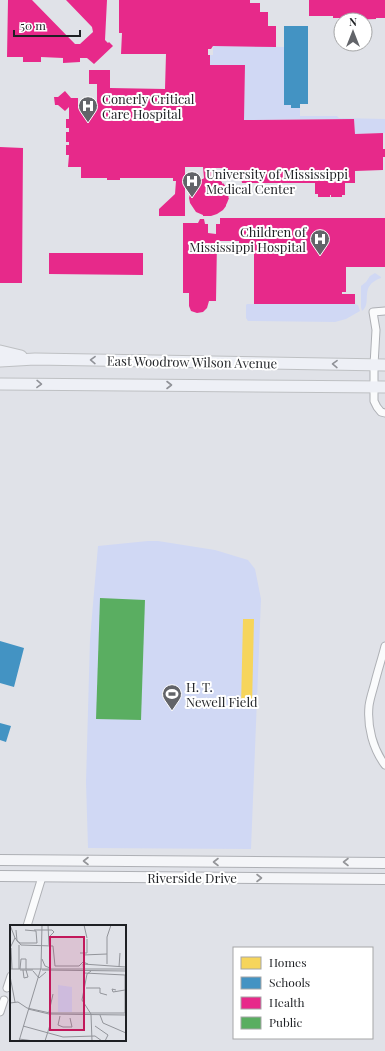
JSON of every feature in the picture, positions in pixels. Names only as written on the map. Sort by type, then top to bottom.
[{"type":"main road","points":[[0,351],[35,359]]},
{"type":"main road","name":"East Woodrow Wilson Avenue","points":[[0,361],[35,359],[385,365]]},
{"type":"main road","name":"East Woodrow Wilson Avenue","points":[[2,384],[385,387]]},
{"type":"street","points":[[385,311],[373,312],[376,330],[374,401],[377,408],[385,413]]},
{"type":"street","points":[[385,646],[369,707],[369,721],[374,747],[385,765]]},
{"type":"street","name":"Riverside Drive","points":[[0,860],[385,862]]},
{"type":"street","name":"Riverside Drive","points":[[0,876],[385,879]]},
{"type":"street","points":[[27,925],[42,877]]},
{"type":"street","points":[[7,988],[10,979]]},
{"type":"street","points":[[0,1012],[4,1000]]},
{"type":"shaded area","points":[[213,46],[284,47],[284,105],[291,105],[292,108],[300,108],[300,116],[337,116],[339,118],[385,119],[385,133],[355,134],[354,119],[244,120],[245,66],[210,65],[210,55],[213,55]]},
{"type":"shaded area","points":[[375,273],[381,278],[374,281],[370,285],[365,308],[362,311],[361,286],[370,276]]},
{"type":"shaded area","points":[[247,304],[355,304],[358,305],[360,311],[346,319],[335,322],[248,321],[246,318]]},
{"type":"shaded area","name":"H. T. Newell Field","points":[[158,541],[215,550],[248,560],[255,569],[261,599],[251,849],[88,848],[86,782],[90,639],[98,546]]},
{"type":"building: Homes","points":[[243,619],[254,619],[252,706],[241,706]]},
{"type":"building: Schools","points":[[284,26],[308,26],[308,104],[300,104],[300,108],[291,108],[291,105],[284,105]]},
{"type":"building: Schools","points":[[0,641],[24,648],[14,687],[0,683]]},
{"type":"building: Schools","points":[[0,723],[11,726],[6,742],[0,740]]},
{"type":"building: Health","points":[[8,0],[32,0],[75,44],[80,44],[93,32],[92,27],[66,0],[107,0],[105,40],[113,46],[94,64],[87,58],[80,58],[80,62],[63,63],[63,58],[41,57],[41,62],[23,62],[23,57],[7,57]]},
{"type":"building: Health","points":[[119,0],[250,0],[250,3],[260,3],[260,12],[268,12],[268,26],[276,26],[276,47],[213,46],[211,49],[208,49],[208,55],[210,55],[210,65],[245,65],[244,120],[354,119],[355,134],[383,133],[383,149],[385,149],[385,157],[383,157],[383,170],[355,171],[355,183],[345,183],[345,195],[342,195],[342,197],[331,197],[330,195],[330,197],[318,197],[318,194],[315,194],[315,183],[242,183],[241,177],[237,177],[237,170],[215,168],[216,180],[217,179],[222,182],[222,184],[223,183],[227,188],[229,198],[223,210],[211,216],[203,216],[196,212],[190,203],[189,198],[192,190],[191,188],[197,181],[204,178],[203,167],[185,167],[185,216],[159,216],[159,209],[175,194],[176,181],[173,181],[173,178],[120,178],[120,180],[107,180],[107,178],[81,178],[81,167],[68,167],[69,155],[66,155],[66,145],[69,145],[69,142],[66,142],[66,132],[69,132],[69,128],[66,128],[66,119],[69,119],[69,107],[65,111],[58,105],[55,105],[54,97],[58,97],[65,91],[71,98],[78,98],[78,108],[97,108],[97,84],[89,84],[89,70],[110,70],[110,88],[165,89],[166,54],[121,54],[122,33],[119,33]]},
{"type":"building: Health","points":[[309,0],[385,0],[385,18],[373,19],[373,12],[333,12],[333,16],[309,16]]},
{"type":"building: Health","points":[[0,147],[23,148],[22,283],[0,283]]},
{"type":"building: Health","name":"Children of Mississippi Hospital","points":[[220,218],[385,218],[385,267],[346,267],[346,292],[342,292],[342,294],[355,294],[355,304],[254,304],[254,244],[239,244],[239,241],[217,241],[216,301],[209,301],[207,308],[203,312],[197,313],[191,311],[189,306],[189,293],[183,293],[183,223],[198,223],[200,219],[204,219],[205,224],[208,224],[208,233],[216,234],[216,224],[220,224]]},
{"type":"building: Health","points":[[49,253],[143,253],[143,275],[49,274]]},
{"type":"building: Public","points":[[100,598],[145,600],[141,720],[96,719]]},
{"type":"place","name":"Conerly Critical Care Hospital","points":[[88,123]]},
{"type":"place","name":"University of Mississippi Medical Center","points":[[192,198]]},
{"type":"place","name":"Children of Mississippi Hospital","points":[[320,256]]},
{"type":"place","name":"H. T. Newell Field","points":[[172,711]]}]
